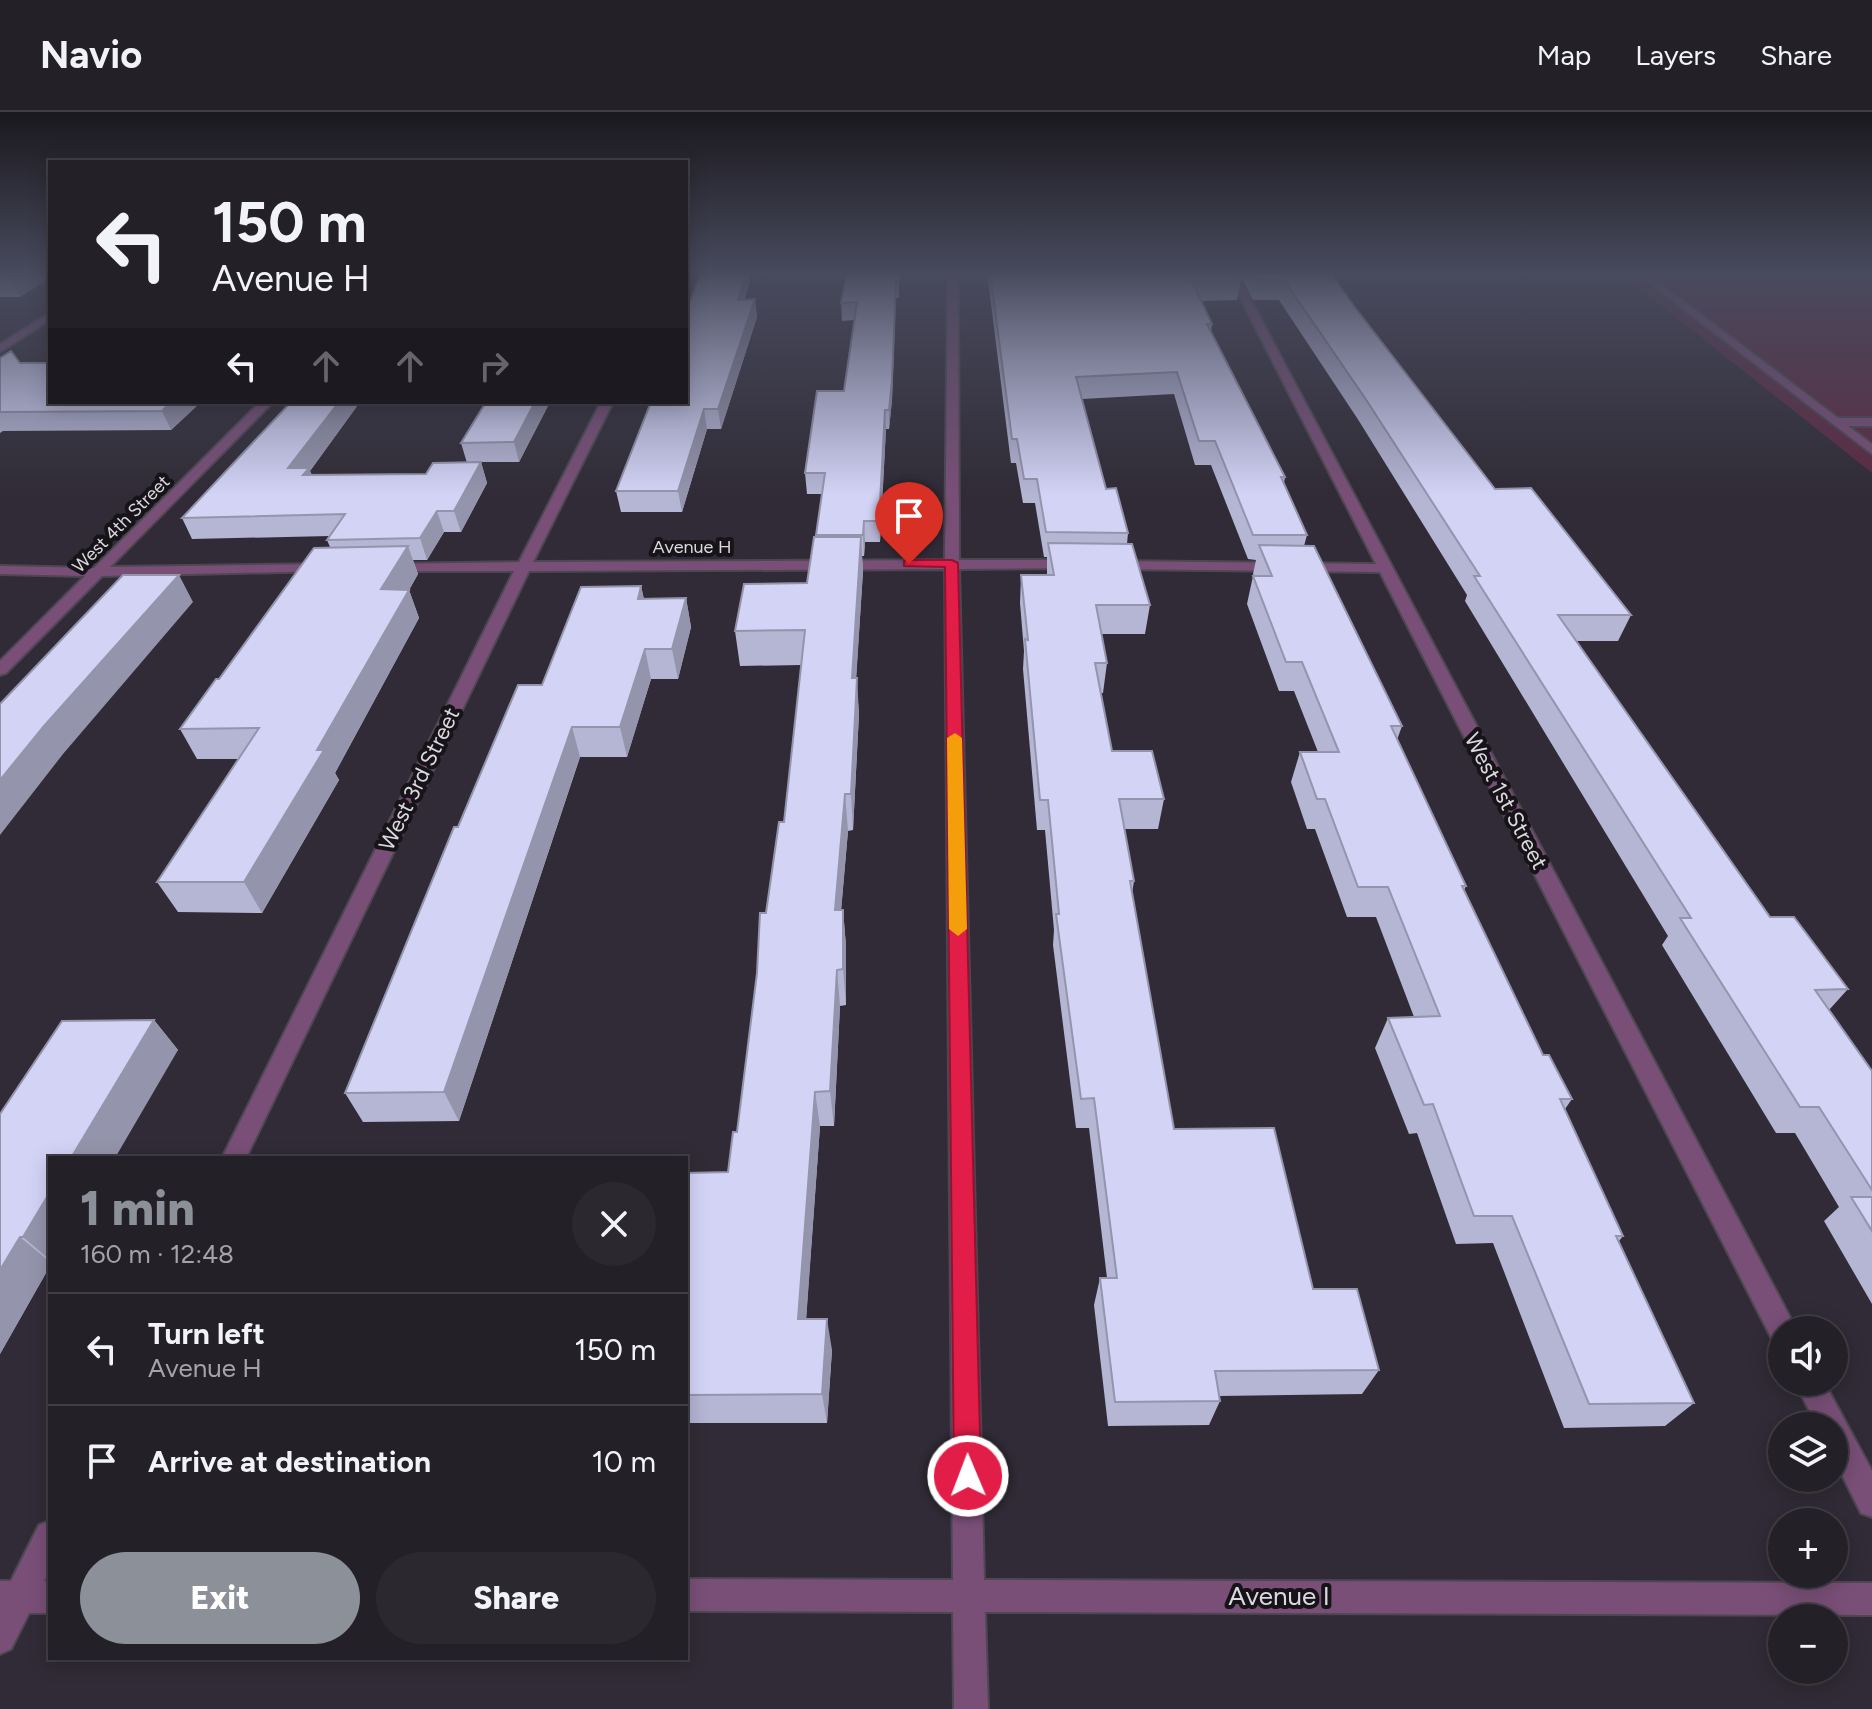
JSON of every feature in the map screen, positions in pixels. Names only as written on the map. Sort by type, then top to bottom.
[{"type":"street","points":[[953,347],[952,563],[971,1709]]},
{"type":"street","name":"West 1st Street","points":[[1270,347],[1775,1316]]},
{"type":"street","points":[[1736,347],[1872,450]]},
{"type":"street","name":"West 4th Street","points":[[0,670],[265,404]]},
{"type":"street","name":"West 3rd Street","points":[[235,1156],[606,404]]},
{"type":"street","points":[[1835,422],[1872,422]]},
{"type":"street","name":"Avenue H","points":[[373,567],[952,563],[1384,568]]},
{"type":"street","points":[[0,570],[98,572],[342,568]]},
{"type":"street","points":[[1848,1456],[1872,1502]]},
{"type":"street","points":[[0,1638],[23,1597],[48,1541]]},
{"type":"street","name":"Avenue I","points":[[688,1595],[1872,1599]]},
{"type":"shaded area","points":[[1713,347],[1872,347],[1872,473]]},
{"type":"building","points":[[688,347],[739,347],[718,409],[704,409],[678,491],[616,491],[650,404],[688,404]]},
{"type":"building","points":[[850,347],[893,347],[889,410],[885,410],[879,521],[864,521],[863,535],[816,535],[825,473],[805,473],[817,391],[844,391]]},
{"type":"building","points":[[1000,347],[1218,347],[1285,477],[1281,477],[1307,535],[1253,535],[1215,441],[1199,441],[1177,372],[1076,377],[1106,489],[1116,488],[1128,533],[1046,532],[1037,479],[1024,479],[1017,439],[1012,439]]},
{"type":"building","points":[[1330,347],[1385,347],[1495,489],[1531,488],[1631,615],[1558,615],[1770,917],[1794,917],[1848,989],[1815,990],[1872,1071],[1872,1190],[1819,1107],[1800,1107],[1680,918],[1691,918],[1474,576],[1480,576]]},
{"type":"building","points":[[11,351],[20,363],[48,363],[48,404],[169,404],[162,411],[0,412],[0,358]]},
{"type":"building","points":[[289,404],[337,404],[288,468],[309,468],[303,475],[426,474],[433,463],[481,462],[454,511],[437,511],[420,538],[327,540],[345,514],[182,518]]},
{"type":"building","points":[[485,404],[534,404],[514,442],[461,443]]},
{"type":"building","points":[[814,537],[861,537],[852,678],[857,678],[851,794],[845,794],[835,910],[843,910],[843,969],[837,970],[830,1091],[815,1092],[798,1319],[827,1319],[822,1394],[688,1395],[688,1173],[728,1172],[733,1132],[737,1132],[757,973],[760,913],[766,913],[779,822],[784,822],[805,630],[735,631],[744,584],[807,583]]},
{"type":"building","points":[[1048,543],[1132,544],[1150,605],[1096,605],[1107,663],[1095,663],[1112,751],[1152,751],[1164,799],[1119,799],[1134,881],[1130,881],[1174,1129],[1274,1128],[1313,1289],[1357,1289],[1379,1370],[1215,1371],[1220,1401],[1115,1402],[1100,1278],[1117,1278],[1094,1098],[1081,1099],[1056,914],[1059,914],[1048,800],[1040,800],[1025,639],[1028,640],[1021,575],[1054,575]]},
{"type":"building","points":[[1259,545],[1314,546],[1402,726],[1391,726],[1466,886],[1462,886],[1543,1055],[1549,1055],[1572,1099],[1560,1099],[1623,1236],[1616,1236],[1694,1403],[1589,1404],[1512,1216],[1474,1216],[1433,1104],[1424,1105],[1388,1018],[1440,1016],[1388,887],[1358,887],[1325,799],[1317,799],[1300,752],[1339,752],[1302,662],[1286,662],[1253,576],[1272,576]]},
{"type":"building","points":[[408,546],[381,589],[409,590],[317,750],[324,750],[244,882],[157,882],[259,728],[180,729],[216,679],[219,679],[314,548]]},
{"type":"building","points":[[123,575],[179,575],[0,780],[0,704]]},
{"type":"building","points":[[641,586],[638,599],[686,598],[672,649],[645,649],[620,727],[572,727],[444,1092],[345,1093],[454,827],[458,827],[518,685],[542,685],[581,587]]},
{"type":"building","points":[[154,1020],[72,1156],[48,1156],[48,1195],[0,1270],[0,1114],[62,1021]]},
{"type":"building","points":[[1851,1197],[1872,1197],[1872,1231]]},
{"type":"slow traffic","points":[[955,738],[958,929]]},
{"type":"route","points":[[909,564],[952,563],[968,1476]]}]
